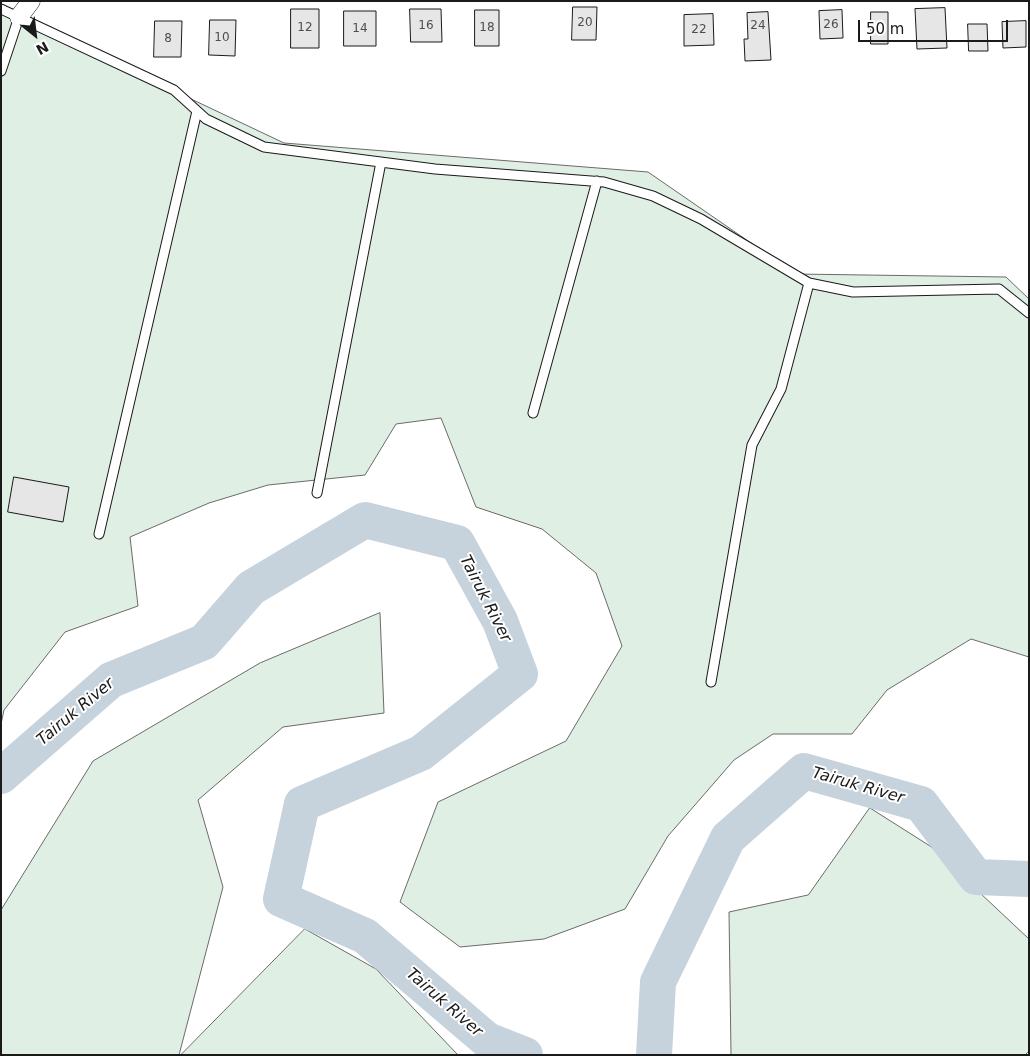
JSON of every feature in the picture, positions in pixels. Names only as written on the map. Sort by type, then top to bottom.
[{"type":"street","points":[[19,17],[31,1]]},
{"type":"lane","points":[[1,9],[174,90],[206,119],[264,147],[435,169],[604,182],[653,196],[701,219],[809,283],[854,292],[999,289],[1029,313]]},
{"type":"lane","points":[[1,71],[19,17]]},
{"type":"lane","points":[[98,534],[197,111]]},
{"type":"lane","points":[[317,493],[381,162]]},
{"type":"lane","points":[[533,413],[597,181]]},
{"type":"lane","points":[[711,682],[752,445],[781,389],[809,283]]},
{"type":"green space","points":[[1,9],[284,143],[648,172],[796,274],[1006,277],[1029,299],[1029,657],[971,639],[887,690],[852,734],[773,734],[734,760],[668,836],[625,909],[544,939],[460,947],[400,902],[438,802],[566,741],[622,646],[596,573],[542,529],[476,507],[441,418],[396,424],[365,475],[268,485],[209,503],[130,537],[138,606],[65,632],[4,710],[1,724]]},
{"type":"green space","points":[[380,613],[384,713],[283,727],[198,800],[223,887],[179,1055],[1,1055],[1,910],[93,761],[260,663]]},
{"type":"green space","points":[[870,808],[930,846],[1029,939],[1029,1051],[1025,1055],[731,1055],[729,912],[808,895]]},
{"type":"green space","points":[[305,929],[376,969],[458,1055],[181,1055]]},
{"type":"building","points":[[573,7],[597,7],[596,40],[572,40]]},
{"type":"building","points":[[945,8],[947,48],[917,49],[915,9]]},
{"type":"building","points":[[291,9],[319,9],[319,48],[291,48]]},
{"type":"building","points":[[410,9],[441,9],[442,42],[411,42]]},
{"type":"building","points":[[475,10],[499,10],[499,46],[475,46]]},
{"type":"building","points":[[842,10],[843,38],[820,39],[819,11]]},
{"type":"building","points":[[344,11],[376,11],[376,46],[344,46]]},
{"type":"building","points":[[768,12],[771,60],[745,61],[744,39],[748,39],[747,13]]},
{"type":"building","points":[[871,12],[888,12],[888,44],[871,44]]},
{"type":"building","points":[[713,14],[714,45],[684,46],[684,15]]},
{"type":"building","points":[[210,20],[236,20],[235,56],[209,55]]},
{"type":"building","points":[[155,21],[182,21],[181,57],[154,57]]},
{"type":"building","points":[[1026,21],[1026,47],[1003,48],[1002,22]]},
{"type":"building","points":[[968,24],[987,24],[988,51],[969,51]]},
{"type":"building","points":[[14,477],[69,487],[63,522],[8,512]]},
{"type":"waterway","name":"Tairuk River","points":[[1,776],[111,680],[204,642],[251,588],[365,520],[457,543],[500,621],[520,674],[421,753],[302,804],[281,899],[365,936],[487,1040],[525,1055]]},
{"type":"waterway","name":"Tairuk River","points":[[654,1055],[658,982],[728,838],[804,771],[921,804],[976,877],[1029,879]]}]
